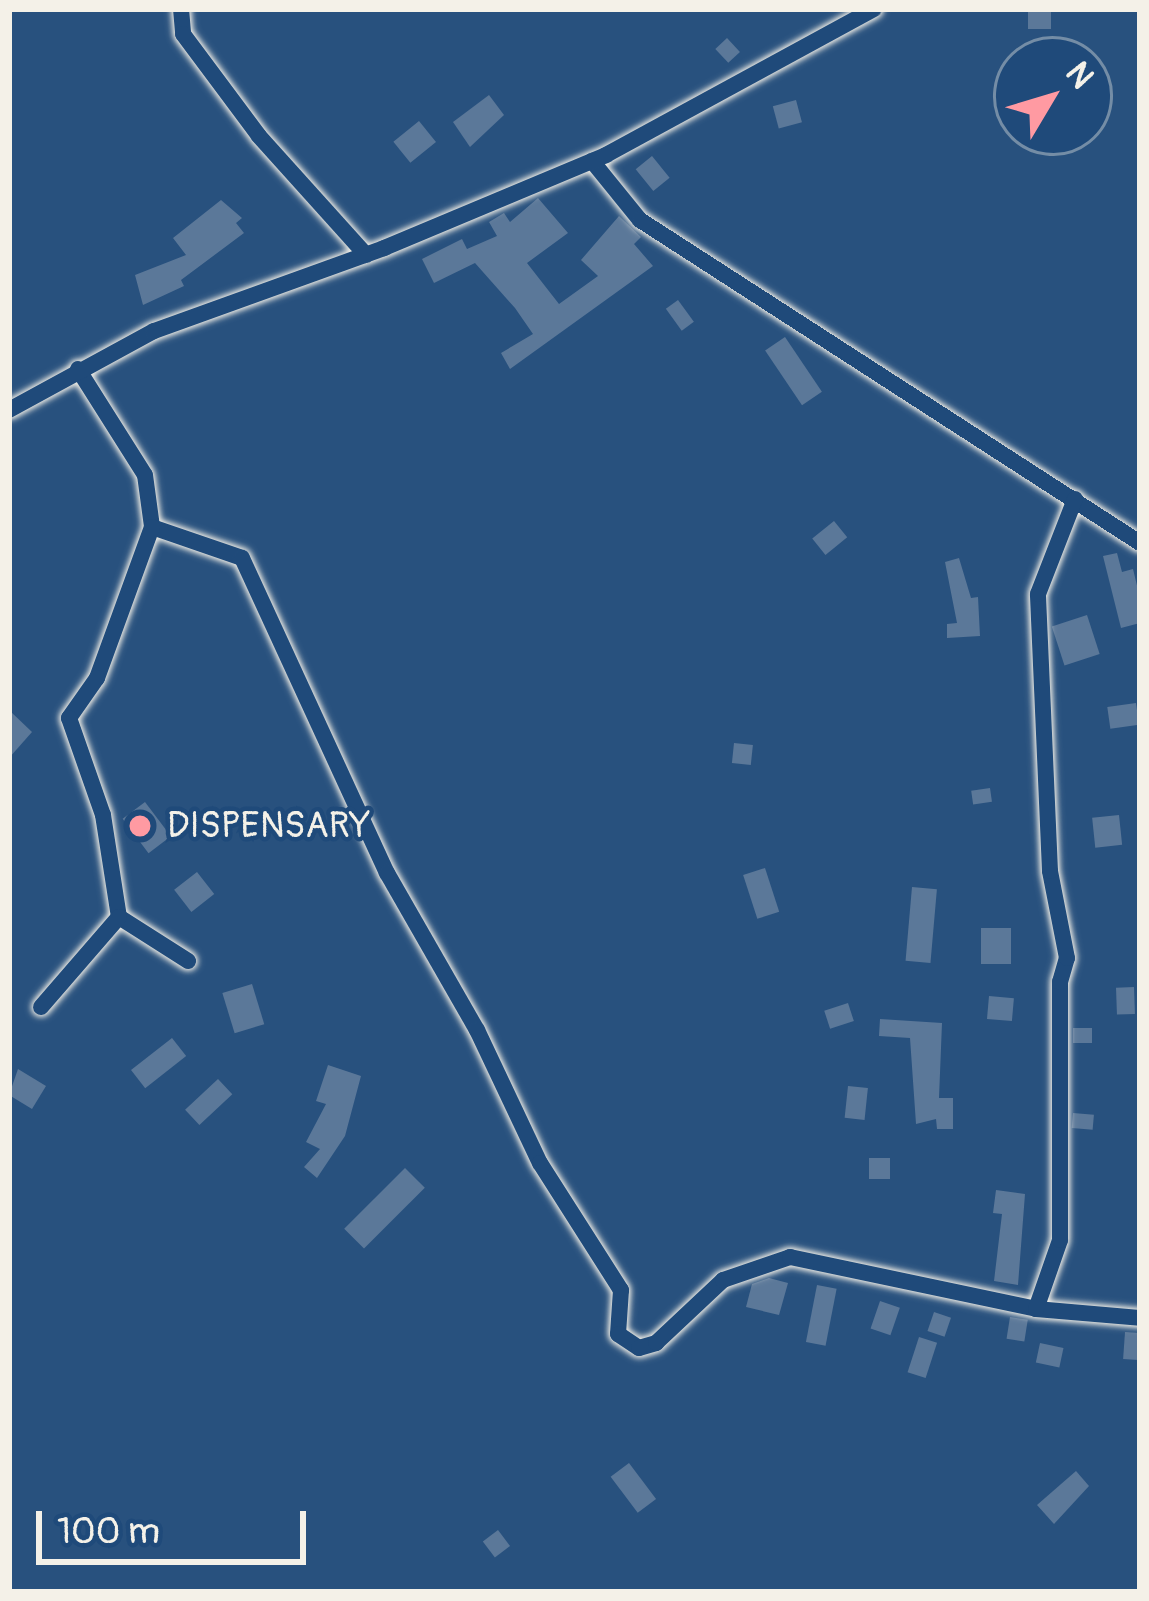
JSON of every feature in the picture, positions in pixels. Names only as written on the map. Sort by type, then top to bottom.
[{"type":"street","points":[[181,9],[183,34],[259,136],[366,255]]},
{"type":"street","points":[[9,410],[154,331],[366,255],[592,161],[874,9]]},
{"type":"street","points":[[592,161],[640,220],[1140,543]]},
{"type":"street","points":[[78,369],[145,476],[152,527],[97,678],[70,718],[103,815],[119,917],[188,961]]},
{"type":"street","points":[[1036,1309],[1060,1240],[1060,982],[1067,958],[1050,871],[1038,594],[1075,499]]},
{"type":"street","points":[[152,527],[242,558],[387,872],[477,1030],[540,1163],[621,1290],[618,1334],[639,1348],[656,1343],[723,1280],[790,1256],[1036,1309],[1140,1318]]},
{"type":"street","points":[[41,1007],[119,917]]},
{"type":"building","points":[[1028,9],[1051,9],[1051,29],[1028,29]]},
{"type":"building","points":[[727,38],[740,52],[728,63],[715,49]]},
{"type":"building","points":[[489,95],[504,115],[470,147],[453,122]]},
{"type":"building","points":[[796,100],[802,122],[779,128],[773,106]]},
{"type":"building","points":[[419,121],[436,142],[410,163],[393,142]]},
{"type":"building","points":[[652,156],[670,178],[653,191],[636,169]]},
{"type":"building","points":[[538,198],[568,233],[527,263],[559,304],[598,276],[581,260],[619,216],[641,237],[634,244],[653,266],[510,369],[501,353],[533,334],[515,308],[475,263],[434,283],[422,259],[462,239],[467,249],[497,236],[489,222],[504,213],[510,222]]},
{"type":"building","points":[[221,200],[242,218],[236,223],[244,233],[181,280],[184,286],[143,305],[135,275],[186,255],[173,238]]},
{"type":"building","points":[[678,300],[694,322],[682,331],[666,309]]},
{"type":"building","points":[[785,337],[822,392],[802,405],[765,350]]},
{"type":"building","points":[[834,521],[847,537],[825,555],[812,539]]},
{"type":"building","points":[[1117,553],[1122,572],[1133,569],[1140,598],[1140,623],[1121,628],[1103,556]]},
{"type":"building","points":[[959,558],[971,598],[978,597],[980,636],[947,638],[947,624],[957,623],[945,562]]},
{"type":"building","points":[[1087,615],[1100,654],[1064,665],[1052,626]]},
{"type":"building","points":[[1136,703],[1139,725],[1110,729],[1107,707]]},
{"type":"building","points":[[9,710],[32,732],[9,758]]},
{"type":"building","points":[[734,743],[753,745],[751,765],[732,763]]},
{"type":"building","points":[[990,788],[992,802],[973,805],[971,791]]},
{"type":"building","points":[[145,802],[171,836],[149,853],[123,819]]},
{"type":"building","points":[[1119,815],[1122,845],[1095,848],[1092,818]]},
{"type":"building","points":[[765,868],[779,912],[757,919],[743,875]]},
{"type":"building","points":[[197,872],[214,894],[191,912],[174,890]]},
{"type":"building","points":[[912,887],[937,889],[930,963],[906,961]]},
{"type":"building","points":[[981,928],[1011,928],[1011,964],[981,964]]},
{"type":"building","points":[[252,984],[264,1024],[235,1033],[222,993]]},
{"type":"building","points":[[1134,987],[1135,1014],[1117,1015],[1116,988]]},
{"type":"building","points":[[989,996],[1014,998],[1012,1021],[987,1019]]},
{"type":"building","points":[[848,1003],[854,1021],[830,1029],[824,1011]]},
{"type":"building","points":[[880,1019],[942,1023],[939,1098],[953,1098],[953,1129],[937,1129],[936,1119],[916,1124],[910,1038],[879,1036]]},
{"type":"building","points":[[1073,1028],[1092,1028],[1092,1043],[1073,1043]]},
{"type":"building","points":[[172,1038],[186,1056],[145,1088],[131,1070]]},
{"type":"building","points":[[328,1065],[361,1076],[345,1136],[317,1178],[304,1167],[320,1149],[306,1142],[326,1104],[316,1101]]},
{"type":"building","points":[[18,1069],[46,1086],[32,1109],[9,1095]]},
{"type":"building","points":[[218,1079],[232,1094],[199,1125],[185,1110]]},
{"type":"building","points":[[848,1086],[868,1088],[865,1120],[845,1118]]},
{"type":"building","points":[[1073,1113],[1094,1115],[1093,1130],[1072,1128]]},
{"type":"building","points":[[869,1158],[890,1158],[890,1179],[869,1179]]},
{"type":"building","points":[[405,1168],[425,1188],[364,1249],[344,1229]]},
{"type":"building","points":[[996,1190],[1025,1194],[1018,1285],[994,1281],[1002,1214],[993,1213]]},
{"type":"building","points":[[769,1278],[788,1283],[779,1315],[746,1307],[752,1284]]},
{"type":"building","points":[[817,1285],[837,1289],[826,1346],[806,1342]]},
{"type":"building","points":[[880,1301],[900,1308],[890,1335],[871,1328]]},
{"type":"building","points":[[934,1312],[951,1318],[945,1337],[927,1331]]},
{"type":"building","points":[[1010,1317],[1028,1320],[1024,1342],[1007,1339]]},
{"type":"building","points":[[1125,1332],[1140,1333],[1138,1360],[1123,1359]]},
{"type":"building","points":[[919,1337],[937,1343],[926,1378],[908,1372]]},
{"type":"building","points":[[1040,1343],[1063,1348],[1059,1368],[1036,1363]]},
{"type":"building","points":[[629,1463],[656,1499],[638,1513],[611,1477]]},
{"type":"building","points":[[1076,1471],[1089,1486],[1054,1524],[1037,1505]]},
{"type":"building","points":[[498,1530],[510,1546],[495,1557],[483,1541]]},
{"type":"place","name":"DISPENSARY","points":[[140,826]]}]
